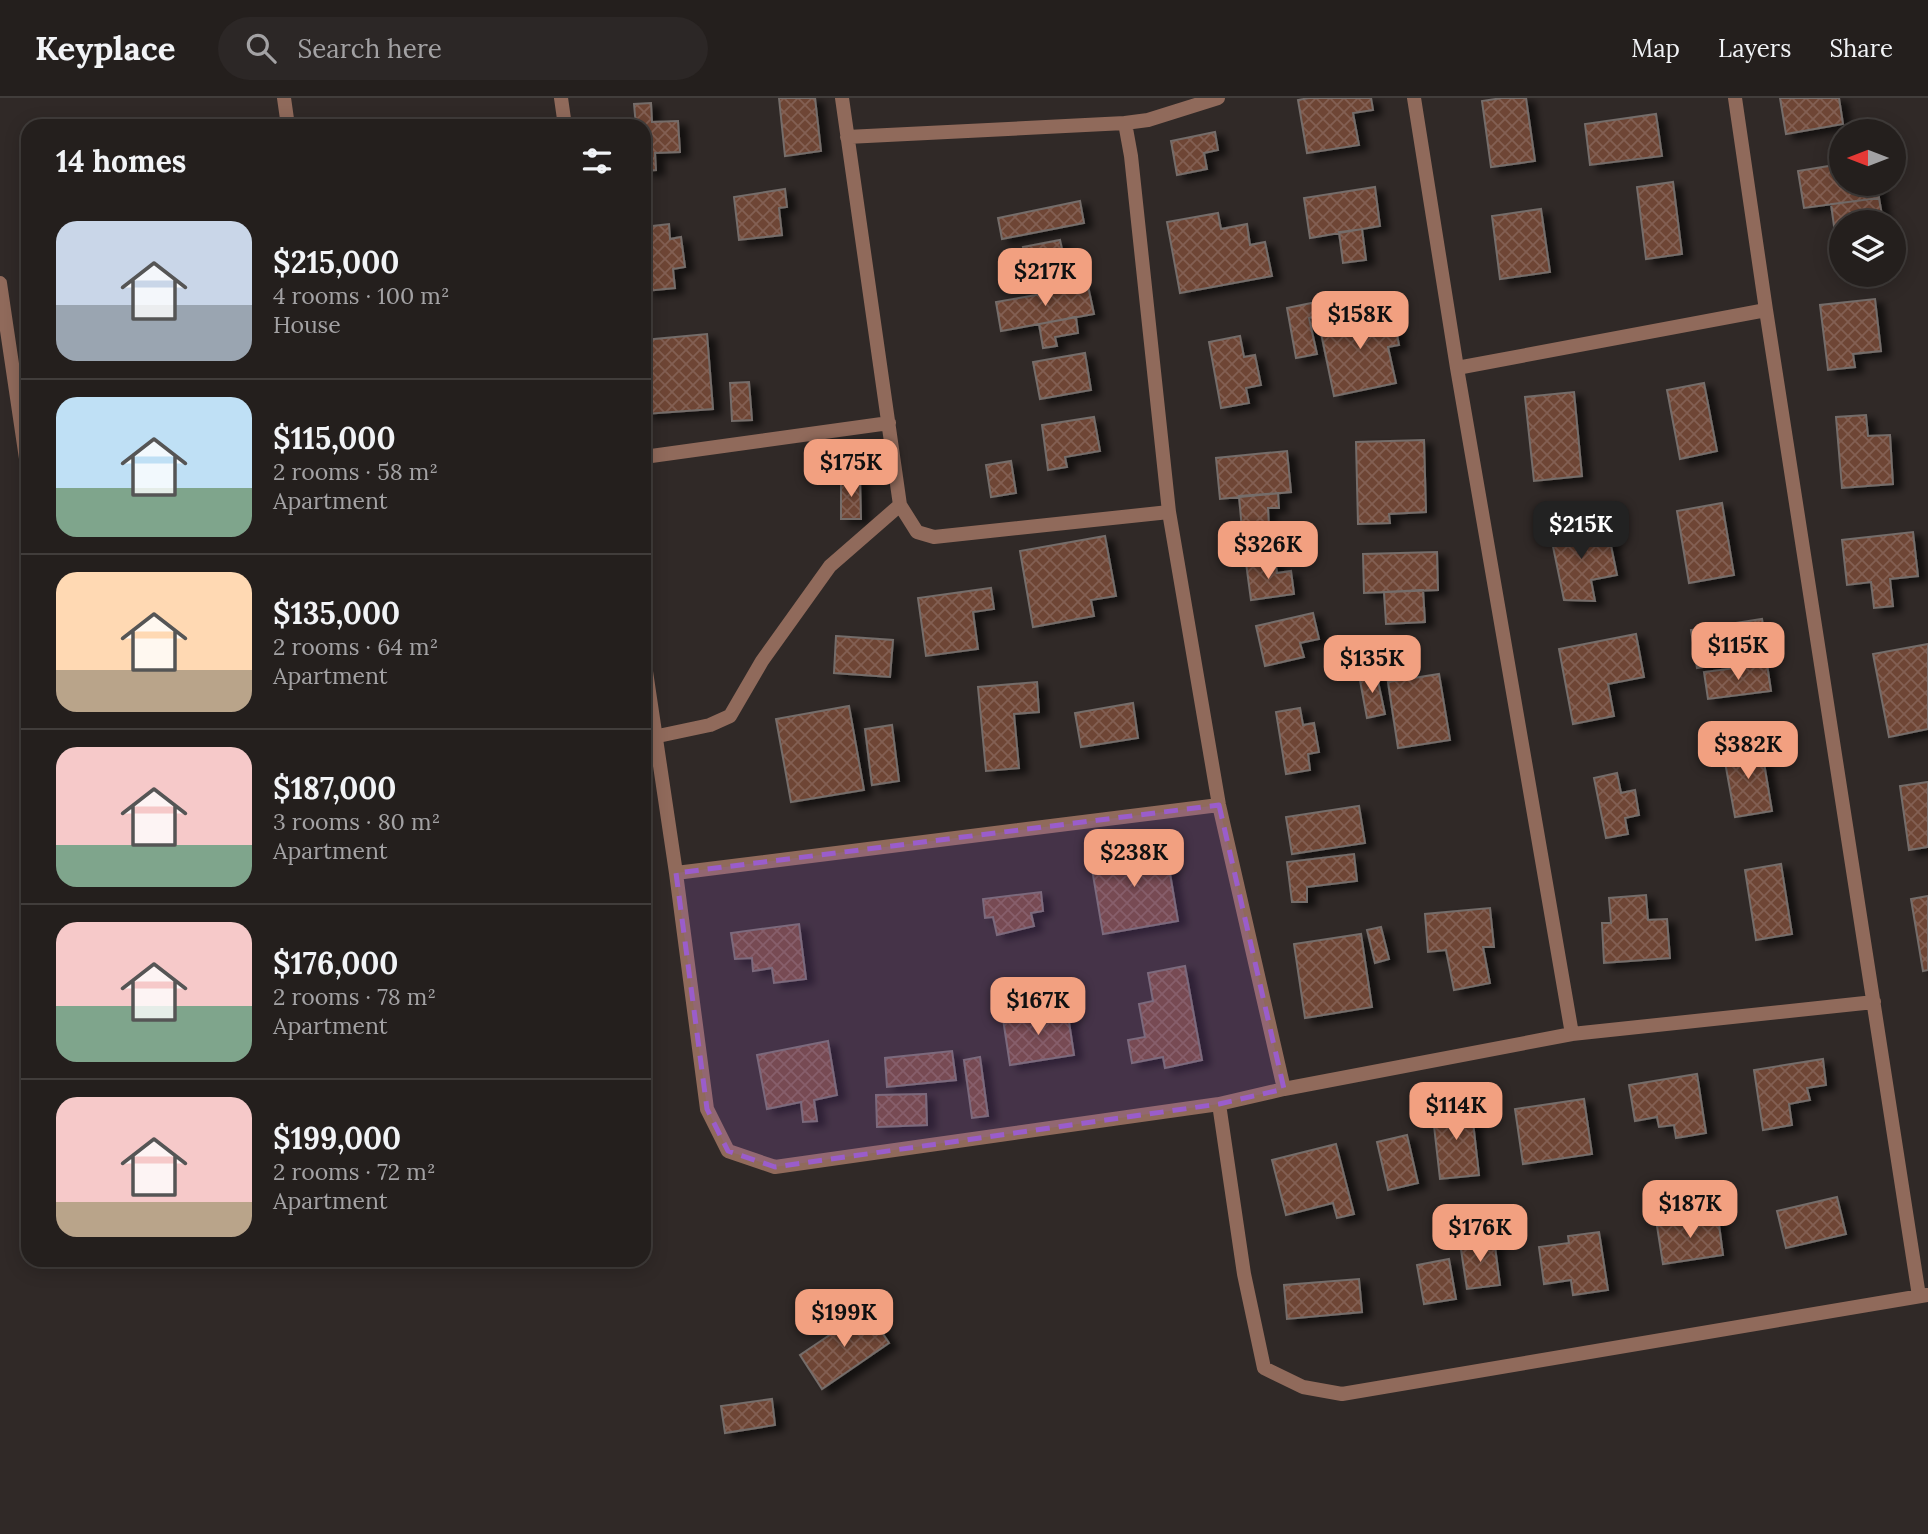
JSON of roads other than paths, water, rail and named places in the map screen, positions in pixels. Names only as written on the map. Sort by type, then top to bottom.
[{"type":"street","points":[[284,98],[287,119]]},
{"type":"street","points":[[561,98],[564,119]]},
{"type":"street","points":[[842,98],[900,505],[917,532],[934,537],[1169,513]]},
{"type":"street","points":[[847,137],[1125,124],[1148,120],[1217,98]]},
{"type":"street","points":[[1415,98],[1457,368],[1572,1034]]},
{"type":"street","points":[[1219,1104],[1244,1274],[1264,1368],[1303,1387],[1342,1394],[1924,1296],[1874,1002],[1735,98]]},
{"type":"street","points":[[1125,124],[1169,513],[1219,805],[1284,1089]]},
{"type":"street","points":[[0,283],[21,425]]},
{"type":"street","points":[[1457,368],[1766,310]]},
{"type":"street","points":[[651,456],[888,423]]},
{"type":"street","points":[[651,739],[710,725],[730,716],[762,662],[830,566],[900,505]]},
{"type":"street","points":[[651,744],[676,873],[706,1109],[728,1151],[775,1167],[1219,1104],[1572,1034],[1874,1002]]},
{"type":"street","points":[[676,873],[1219,805]]}]
